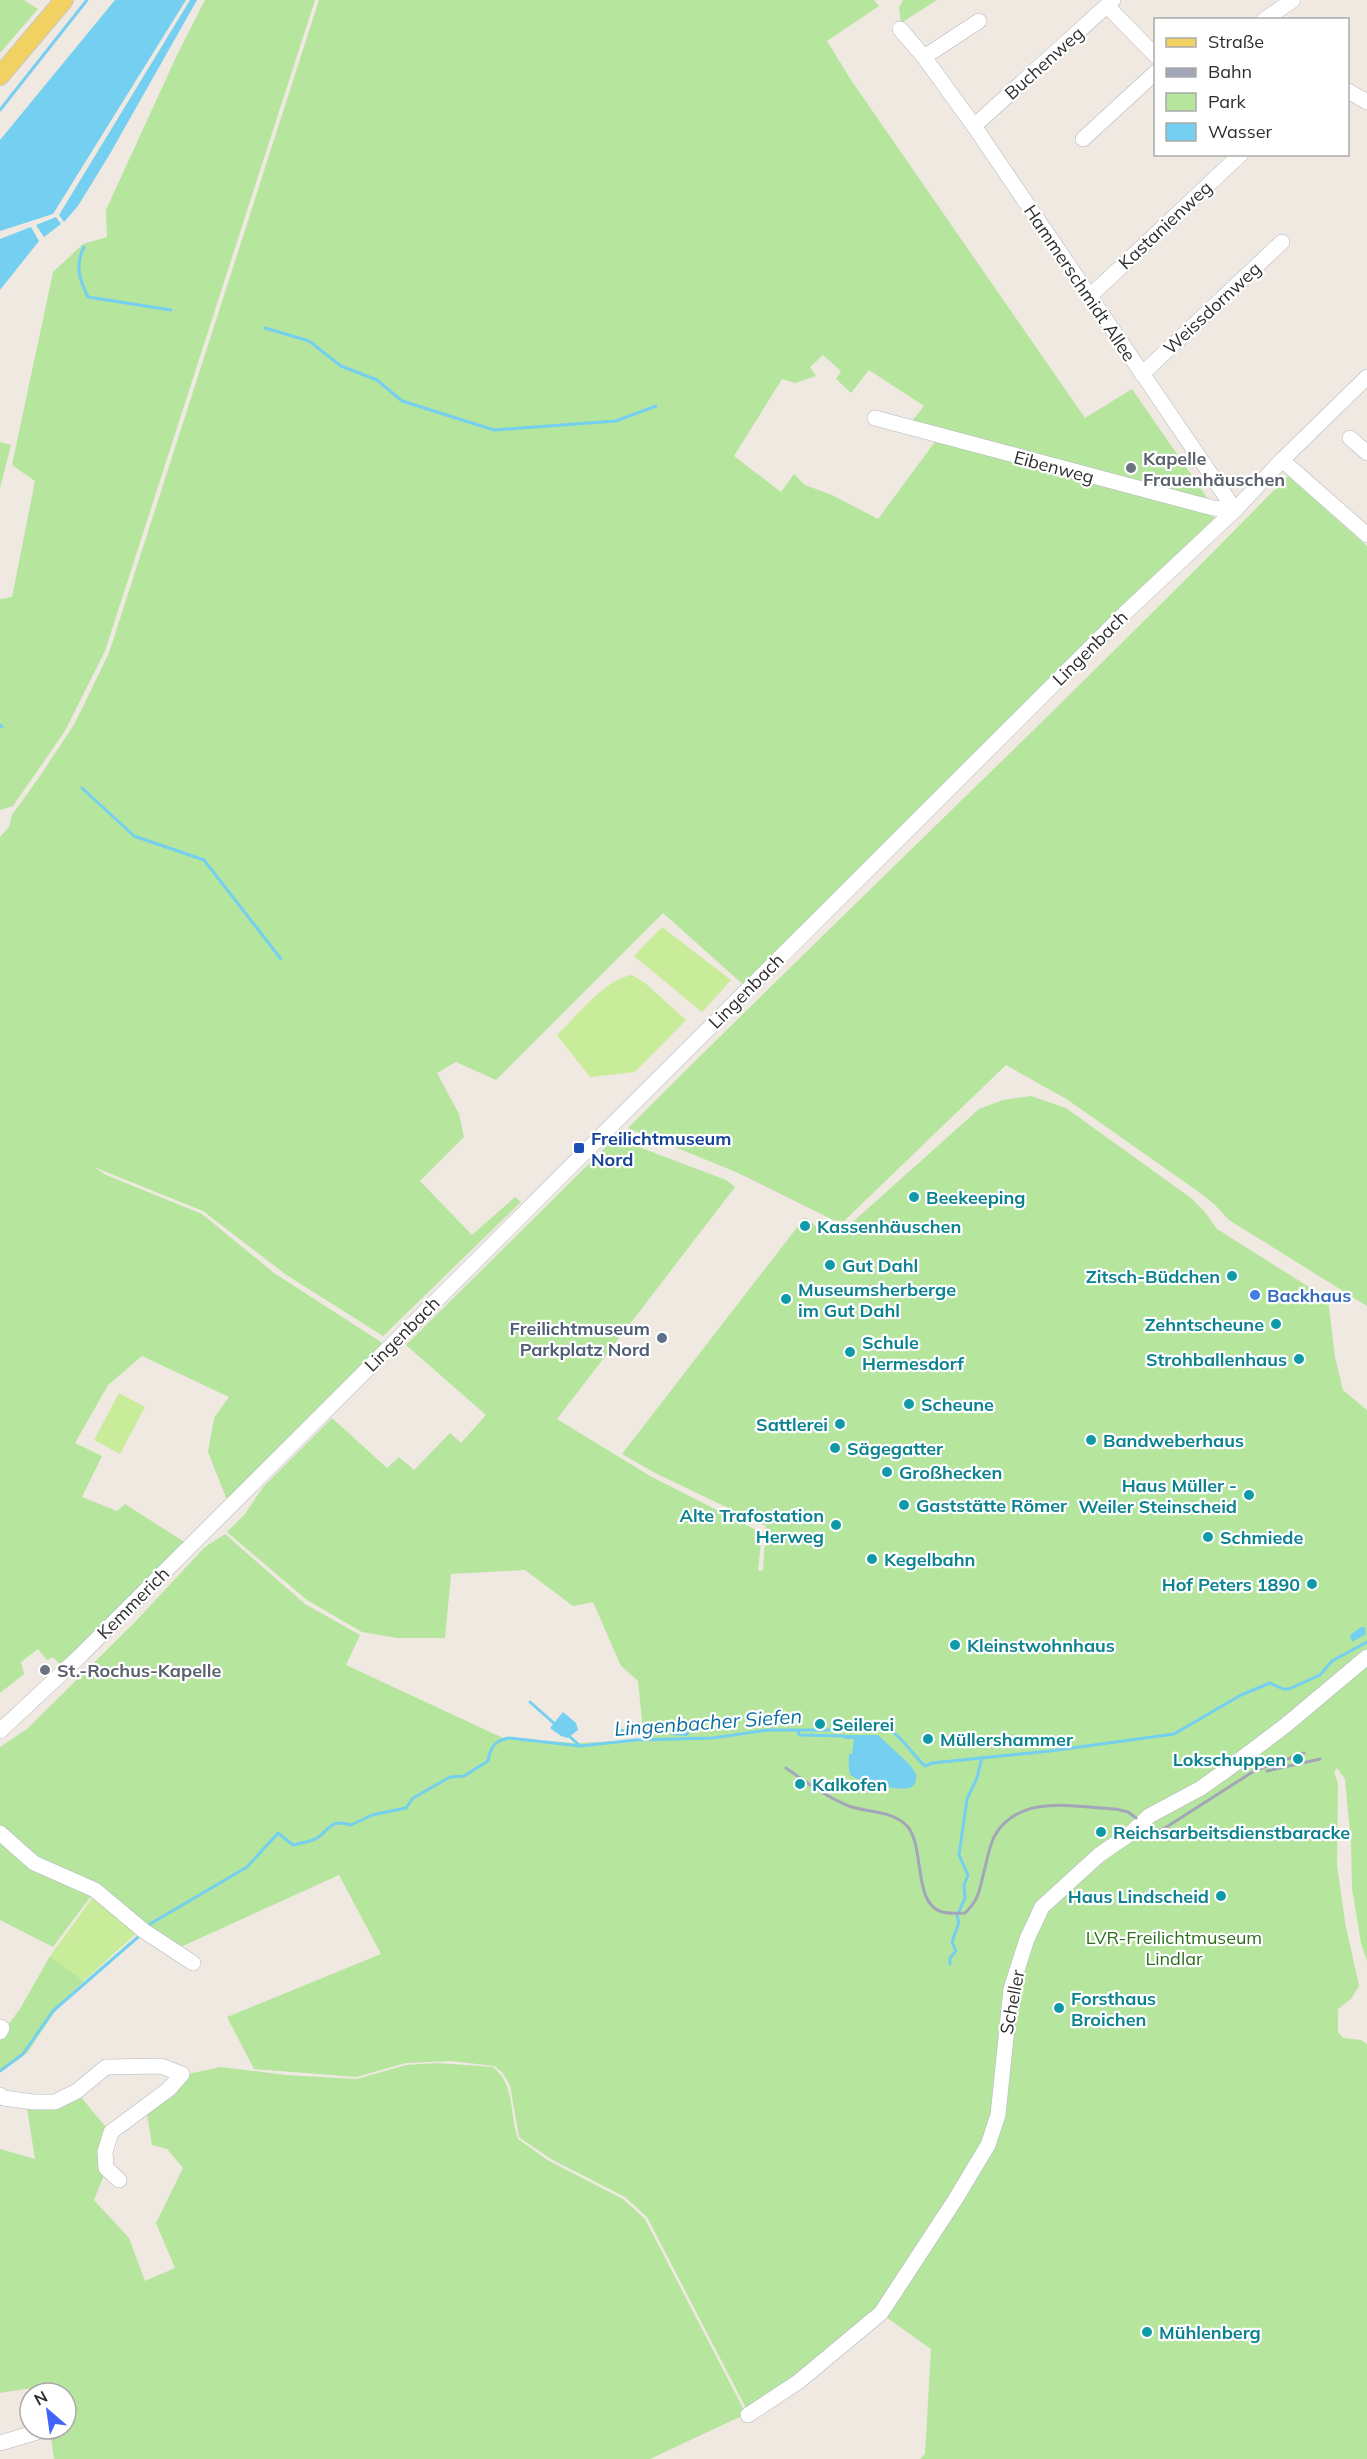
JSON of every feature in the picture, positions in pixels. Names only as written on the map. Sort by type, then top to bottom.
[{"type":"main road","points":[[0,76],[63,0]]},
{"type":"street","points":[[1267,18],[1293,0]]},
{"type":"street","points":[[1110,3],[1154,55]]},
{"type":"street","name":"Buchenweg","points":[[974,126],[1110,3]]},
{"type":"street","points":[[924,57],[979,21]]},
{"type":"street","name":"Hammerschmidt Allee","points":[[900,29],[924,57],[974,126],[1235,510]]},
{"type":"street","points":[[1083,139],[1154,73]]},
{"type":"street","points":[[1349,92],[1367,102]]},
{"type":"street","name":"Kastanienweg","points":[[1090,296],[1238,156]]},
{"type":"street","name":"Weissdornweg","points":[[1143,374],[1282,242]]},
{"type":"street","name":"Lingenbach","points":[[212,1523],[1125,613],[1235,510],[1281,460],[1367,377]]},
{"type":"street","name":"Eibenweg","points":[[875,418],[1213,508],[1235,510]]},
{"type":"street","points":[[1350,438],[1367,453]]},
{"type":"street","points":[[1281,460],[1367,535]]},
{"type":"street","name":"Kemmerich","points":[[0,1731],[80,1656],[212,1523]]},
{"type":"street","name":"Scheller","points":[[748,2415],[798,2382],[881,2313],[988,2145],[998,2115],[1011,1989],[1027,1939],[1042,1907],[1099,1855],[1131,1833],[1149,1816],[1201,1788],[1225,1771],[1286,1725],[1367,1657]]},
{"type":"street","points":[[0,1833],[34,1863],[95,1890],[144,1931],[193,1963]]},
{"type":"street","points":[[0,2027],[2,2028],[0,2032]]},
{"type":"street","points":[[0,2096],[33,2102],[55,2102],[77,2091],[106,2067],[161,2067],[182,2074],[169,2089],[111,2132],[105,2152],[106,2168],[119,2180]]},
{"type":"street","points":[[0,2443],[18,2438]]},
{"type":"green space","points":[[0,0],[24,0],[38,9],[0,53]]},
{"type":"green space","points":[[205,0],[315,0],[105,651],[65,731],[13,806],[0,810],[0,599],[12,597],[35,481],[12,465],[53,272],[83,244],[107,237],[106,210],[177,55]]},
{"type":"green space","points":[[319,0],[874,0],[879,6],[827,41],[851,80],[1085,418],[1132,389],[1209,503],[908,426],[924,406],[869,370],[851,393],[836,379],[841,371],[823,355],[810,367],[816,376],[795,383],[782,379],[734,456],[781,492],[794,474],[805,485],[832,495],[878,519],[937,439],[1211,510],[1214,518],[746,987],[663,913],[496,1080],[456,1062],[437,1073],[459,1114],[464,1137],[420,1181],[472,1235],[515,1197],[521,1202],[383,1336],[285,1274],[203,1211],[94,1167],[106,1175],[202,1214],[274,1273],[384,1344],[227,1500],[208,1452],[214,1418],[229,1397],[142,1356],[108,1385],[75,1443],[102,1456],[82,1497],[117,1511],[125,1504],[186,1543],[63,1668],[53,1657],[47,1660],[38,1649],[21,1662],[24,1674],[0,1693],[0,837],[9,827],[12,815],[75,723],[109,653]]},
{"type":"green space","points":[[903,0],[937,0],[901,23],[899,7]]},
{"type":"green space","points":[[0,442],[11,445],[0,488]]},
{"type":"green space","points":[[1288,476],[1367,546],[1367,1306],[1229,1220],[1196,1190],[1068,1100],[1006,1065],[844,1221],[833,1220],[736,1172],[628,1128],[1125,640]]},
{"type":"green space","points":[[662,927],[731,980],[702,1012],[634,956]]},
{"type":"green space","points":[[632,975],[645,983],[686,1020],[635,1072],[590,1077],[557,1035],[612,983]]},
{"type":"green space","points":[[1031,1096],[1066,1108],[1191,1198],[1217,1229],[1328,1299],[1335,1357],[1343,1390],[1367,1410],[1367,1651],[1199,1783],[1063,1879],[1023,1938],[996,2104],[985,2141],[879,2312],[749,2414],[647,2217],[625,2197],[551,2159],[519,2137],[510,2085],[502,2072],[494,2066],[451,2061],[406,2063],[356,2077],[254,2069],[227,2017],[381,1954],[339,1875],[176,1949],[35,1862],[0,1831],[0,1747],[27,1729],[135,1622],[205,1547],[225,1534],[305,1604],[360,1635],[346,1665],[503,1738],[576,1743],[644,1740],[638,1681],[621,1666],[593,1602],[573,1606],[525,1570],[451,1574],[445,1638],[397,1638],[362,1632],[307,1600],[227,1532],[245,1514],[263,1487],[332,1418],[387,1468],[399,1457],[414,1470],[450,1433],[461,1443],[486,1415],[406,1345],[615,1138],[726,1180],[735,1187],[557,1419],[650,1476],[762,1533],[758,1571],[763,1570],[766,1526],[657,1474],[622,1454],[805,1217],[825,1234],[831,1227],[846,1228],[979,1109],[1003,1100]]},
{"type":"green space","points":[[119,1393],[145,1407],[120,1454],[94,1440]]},
{"type":"green space","name":"LVR-Freilichtmuseum Lindlar","points":[[1367,1663],[1367,1961],[1361,1943],[1352,1888],[1351,1843],[1345,1779],[1337,1768],[1334,1772],[1338,1783],[1337,1865],[1345,1922],[1359,1986],[1351,1999],[1338,2009],[1338,2032],[1343,2038],[1361,2040],[1367,2044],[1367,2459],[920,2459],[925,2454],[931,2349],[883,2315],[985,2157],[1014,1991],[1045,1909],[1068,1885],[1089,1875],[1135,1833]]},
{"type":"green space","points":[[0,1835],[94,1892],[53,1947],[0,1920]]},
{"type":"green space","points":[[96,1893],[139,1931],[84,1981],[50,1956]]},
{"type":"green space","points":[[50,1956],[84,1981],[60,2004],[27,2053],[0,2072],[0,2036],[20,2009]]},
{"type":"green space","points":[[438,2063],[493,2067],[509,2092],[518,2139],[549,2161],[623,2199],[645,2219],[746,2414],[650,2459],[54,2459],[52,2441],[78,2441],[78,2381],[18,2381],[18,2390],[0,2393],[0,2149],[35,2159],[26,2102],[80,2096],[109,2131],[106,2170],[94,2200],[129,2238],[145,2281],[175,2268],[156,2223],[183,2168],[167,2149],[152,2145],[146,2108],[184,2075],[220,2067],[286,2075],[357,2079],[406,2065]]},
{"type":"water","points":[[115,0],[186,0],[53,214],[0,231],[0,140]]},
{"type":"water","points":[[190,0],[197,0],[111,152],[78,206],[64,222],[59,215]]},
{"type":"water","points":[[56,217],[61,224],[44,237],[36,225]]},
{"type":"water","points":[[31,227],[39,241],[0,290],[0,239]]},
{"type":"water","points":[[1361,1627],[1365,1627],[1366,1634],[1352,1642],[1350,1635]]},
{"type":"water","points":[[563,1712],[576,1723],[578,1730],[568,1738],[550,1728]]},
{"type":"water","points":[[671,1728],[687,1728],[689,1734],[687,1736],[671,1735]]},
{"type":"water","points":[[621,1729],[641,1729],[642,1733],[620,1736]]},
{"type":"water","points":[[844,1735],[878,1735],[910,1765],[916,1774],[914,1785],[904,1789],[868,1783],[853,1777],[849,1769],[849,1754],[852,1754],[854,1739],[844,1739]]},
{"type":"waterway","points":[[0,110],[87,0]]},
{"type":"waterway","points":[[84,247],[79,272],[88,297],[171,310]]},
{"type":"waterway","points":[[265,328],[309,341],[341,366],[377,380],[402,401],[494,430],[616,421],[656,406]]},
{"type":"waterway","points":[[82,788],[134,836],[204,860],[281,959]]},
{"type":"waterway","name":"Lingenbacher Siefen","points":[[568,1735],[580,1746],[636,1740],[713,1738],[768,1730],[836,1730],[876,1724],[893,1732],[925,1766],[932,1763],[1050,1751],[1174,1734],[1241,1695],[1270,1683],[1283,1689],[1289,1689],[1320,1675],[1332,1661],[1367,1642]]},
{"type":"waterway","name":"Lingenbacher Siefen","points":[[530,1702],[556,1725]]},
{"type":"waterway","points":[[798,1731],[799,1735],[844,1736]]},
{"type":"waterway","name":"Lingenbacher Siefen","points":[[150,1924],[247,1867],[278,1833],[293,1845],[315,1839],[334,1824],[351,1825],[372,1815],[406,1808],[413,1798],[450,1777],[464,1776],[488,1761],[490,1752],[500,1741],[509,1738],[580,1746]]},
{"type":"waterway","points":[[950,1964],[950,1958],[956,1951],[952,1942],[959,1922],[957,1916],[965,1898],[964,1885],[968,1875],[959,1855],[967,1799],[977,1778],[982,1757]]},
{"type":"waterway","name":"Lingenbacher Siefen","points":[[0,2071],[23,2054],[53,2011],[138,1937]]},
{"type":"railway","points":[[1152,1829],[1161,1830],[1254,1771],[1304,1753]]},
{"type":"railway","points":[[1267,1771],[1320,1759]]},
{"type":"railway","points":[[786,1768],[816,1789],[849,1806],[888,1815],[908,1827],[916,1848],[927,1898],[933,1907],[945,1913],[965,1913],[974,1902],[979,1892],[994,1837],[1004,1823],[1017,1814],[1032,1808],[1066,1805],[1116,1809],[1128,1812],[1136,1818]]},
{"type":"place","name":"Kapelle Frauenhäuschen","points":[[1131,468]]},
{"type":"place","name":"Freilichtmuseum Nord","points":[[579,1148]]},
{"type":"place","name":"Beekeeping","points":[[914,1197]]},
{"type":"place","name":"Kassenhäuschen","points":[[805,1226]]},
{"type":"place","name":"Gut Dahl","points":[[830,1265]]},
{"type":"place","name":"Zitsch-Büdchen","points":[[1232,1276]]},
{"type":"place","name":"Backhaus","points":[[1255,1295]]},
{"type":"place","name":"Museumsherberge im Gut Dahl","points":[[786,1299]]},
{"type":"place","name":"Zehntscheune","points":[[1276,1324]]},
{"type":"place","name":"Freilichtmuseum Parkplatz Nord","points":[[662,1338]]},
{"type":"place","name":"Schule Hermesdorf","points":[[850,1352]]},
{"type":"place","name":"Strohballenhaus","points":[[1299,1359]]},
{"type":"place","name":"Scheune","points":[[909,1404]]},
{"type":"place","name":"Sattlerei","points":[[840,1424]]},
{"type":"place","name":"Bandweberhaus","points":[[1091,1440]]},
{"type":"place","name":"Sägegatter","points":[[835,1448]]},
{"type":"place","name":"Großhecken","points":[[887,1472]]},
{"type":"place","name":"Haus Müller - Weiler Steinscheid","points":[[1249,1495]]},
{"type":"place","name":"Gaststätte Römer","points":[[904,1505]]},
{"type":"place","name":"Alte Trafostation Herweg","points":[[836,1525]]},
{"type":"place","name":"Schmiede","points":[[1208,1537]]},
{"type":"place","name":"Kegelbahn","points":[[872,1559]]},
{"type":"place","name":"Hof Peters 1890","points":[[1312,1584]]},
{"type":"place","name":"Kleinstwohnhaus","points":[[955,1645]]},
{"type":"place","name":"St.-Rochus-Kapelle","points":[[45,1670]]},
{"type":"place","name":"Seilerei","points":[[820,1724]]},
{"type":"place","name":"Müllershammer","points":[[928,1739]]},
{"type":"place","name":"Lokschuppen","points":[[1298,1759]]},
{"type":"place","name":"Kalkofen","points":[[800,1784]]},
{"type":"place","name":"Reichsarbeitsdienstbaracke","points":[[1101,1832]]},
{"type":"place","name":"Haus Lindscheid","points":[[1221,1896]]},
{"type":"place","name":"Forsthaus Broichen","points":[[1059,2008]]},
{"type":"place","name":"Mühlenberg","points":[[1147,2332]]}]
